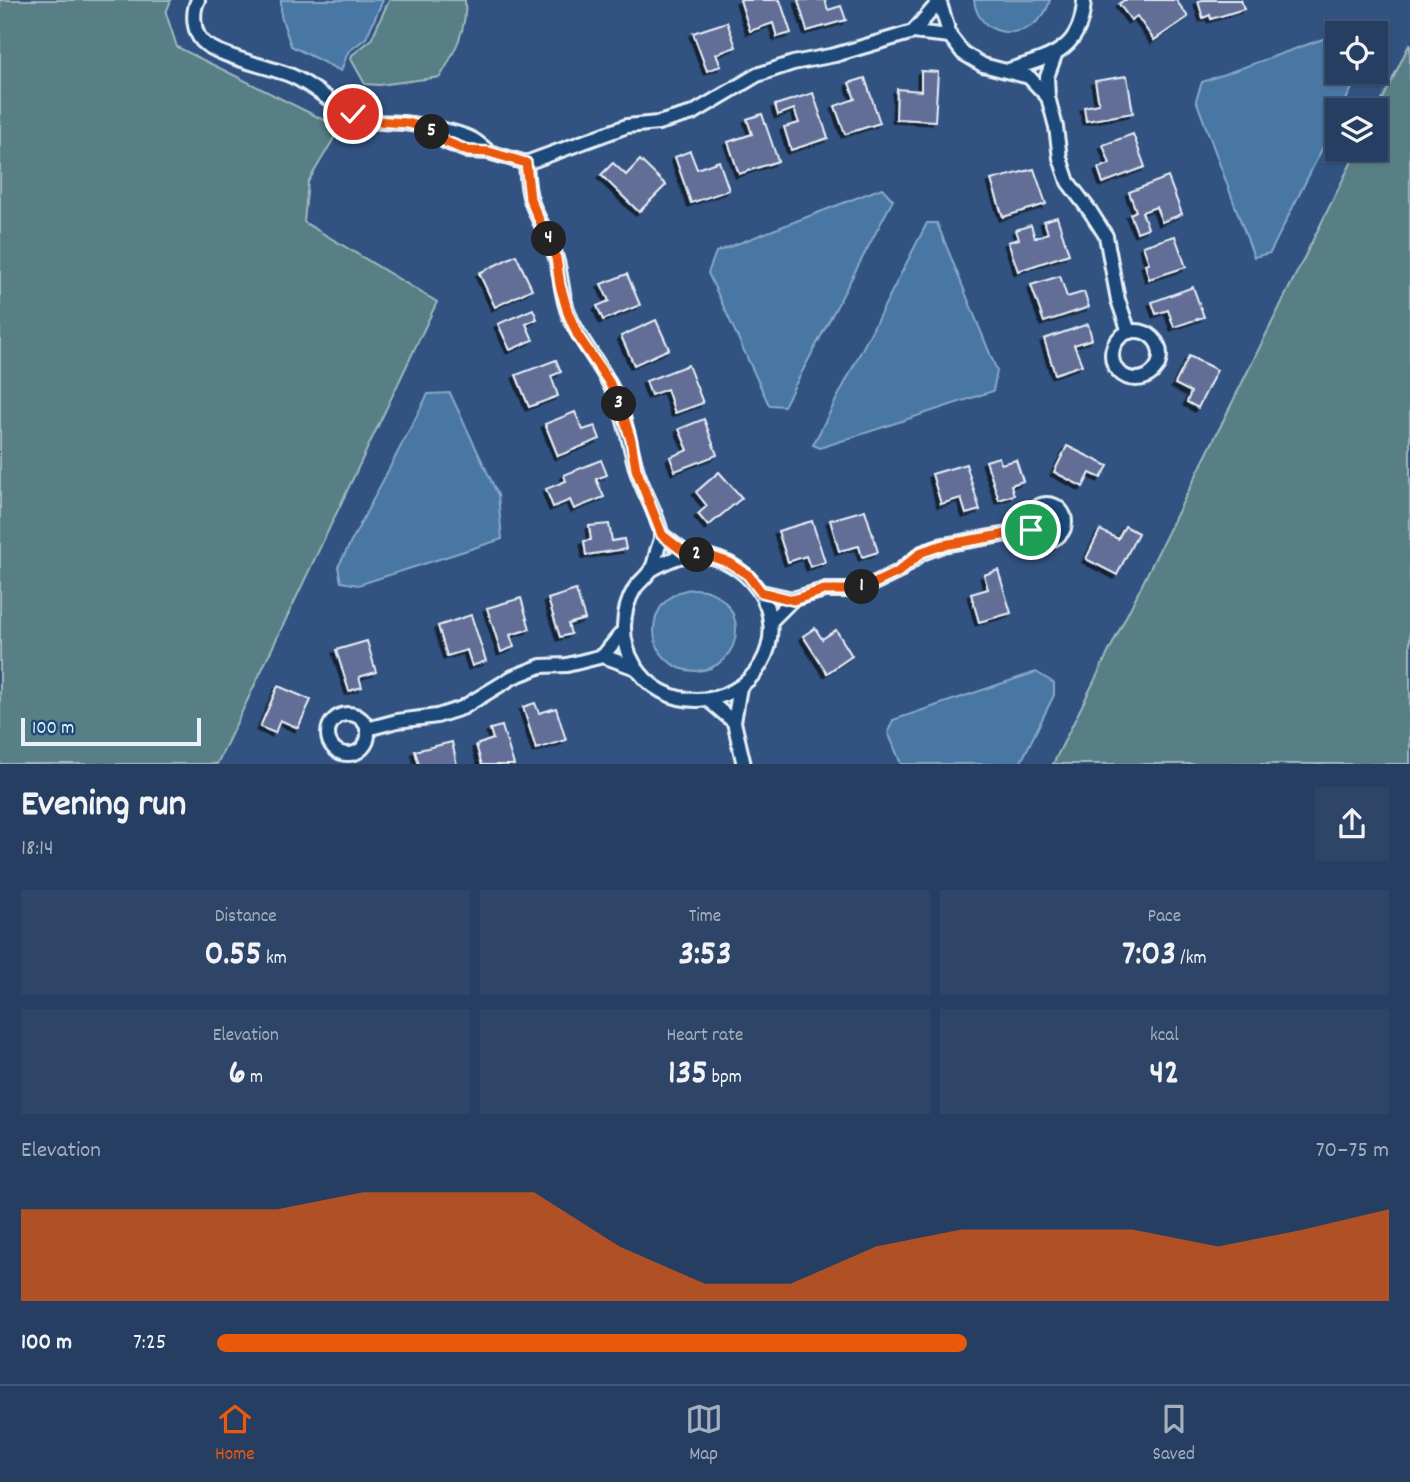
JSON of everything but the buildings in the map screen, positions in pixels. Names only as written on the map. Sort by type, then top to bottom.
[{"type":"street","points":[[198,0],[194,24],[202,41],[222,53],[294,77],[353,114],[371,121],[408,123],[452,132],[473,139],[489,152],[526,163],[627,125],[659,123],[693,113],[757,75],[913,32],[950,36]]},
{"type":"street","points":[[1008,70],[1055,55],[1072,40],[1083,17],[1084,0]]},
{"type":"street","points":[[939,1],[950,36],[963,53],[983,65],[1029,77],[1048,97]]},
{"type":"street","points":[[913,32],[939,1]]},
{"type":"street","points":[[1055,55],[1047,77],[1048,97],[1068,183],[1106,236],[1113,278],[1129,332]]},
{"type":"street","points":[[526,163],[530,199],[556,258],[568,313],[578,336],[609,382],[621,408],[636,469],[662,535],[688,555]]},
{"type":"street","points":[[770,622],[793,600],[824,590],[852,590],[875,583],[898,572],[922,552],[943,545],[1031,530]]},
{"type":"street","points":[[651,570],[662,535]]},
{"type":"street","points":[[688,555],[710,556],[730,563],[748,575],[761,592],[770,622],[764,658],[754,674],[740,687],[708,700],[685,700],[671,696],[651,684],[636,668],[626,646],[624,630],[628,604],[641,580],[668,560],[688,555]]},
{"type":"street","points":[[761,592],[793,600]]},
{"type":"street","points":[[603,656],[624,630]]},
{"type":"street","points":[[367,729],[397,721],[437,716],[462,708],[513,677],[541,666],[567,665],[603,656],[636,668]]},
{"type":"street","points":[[740,687],[734,722],[744,764]]},
{"type":"street","points":[[708,700],[734,722]]},
{"type":"green space","points":[[0,0],[171,0],[166,13],[177,47],[340,128],[308,182],[304,222],[437,302],[217,764],[0,764]]},
{"type":"green space","points":[[389,0],[465,0],[462,30],[455,50],[440,77],[379,85],[365,84],[351,59],[352,55],[371,40]]},
{"type":"green space","points":[[1410,43],[1410,764],[1053,764],[1352,161],[1388,161],[1388,98],[1383,98]]},
{"type":"water","points":[[281,0],[383,0],[366,38],[348,52],[341,71],[291,46],[281,16]]},
{"type":"water","points":[[974,0],[1050,0],[1044,14],[1034,24],[1010,32],[997,30],[986,24],[978,14]]},
{"type":"water","points":[[1325,38],[1325,84],[1354,84],[1347,98],[1325,98],[1325,143],[1270,253],[1254,257],[1196,100],[1202,82]]},
{"type":"water","points":[[882,188],[893,200],[784,406],[769,405],[708,273],[716,252]]},
{"type":"water","points":[[927,223],[937,223],[997,371],[993,391],[820,448],[813,445]]},
{"type":"water","points":[[450,393],[498,495],[502,539],[358,585],[341,582],[338,567],[428,394]]},
{"type":"water","points":[[695,589],[711,592],[724,601],[733,614],[736,630],[733,646],[724,659],[711,668],[695,671],[679,668],[666,659],[657,646],[654,630],[657,614],[666,601],[679,592]]},
{"type":"water","points":[[1036,672],[1054,683],[1054,695],[1020,764],[901,764],[888,732],[893,720]]},
{"type":"route","points":[[353,114],[371,121],[408,123],[426,128],[446,142],[468,151],[489,152],[526,163],[530,199],[556,258],[568,313],[578,336],[609,382],[621,408],[636,469],[662,535],[688,555],[710,556],[730,563],[748,575],[761,592],[793,600],[824,590],[852,590],[875,583],[898,572],[922,552],[943,545],[1031,530]]}]
